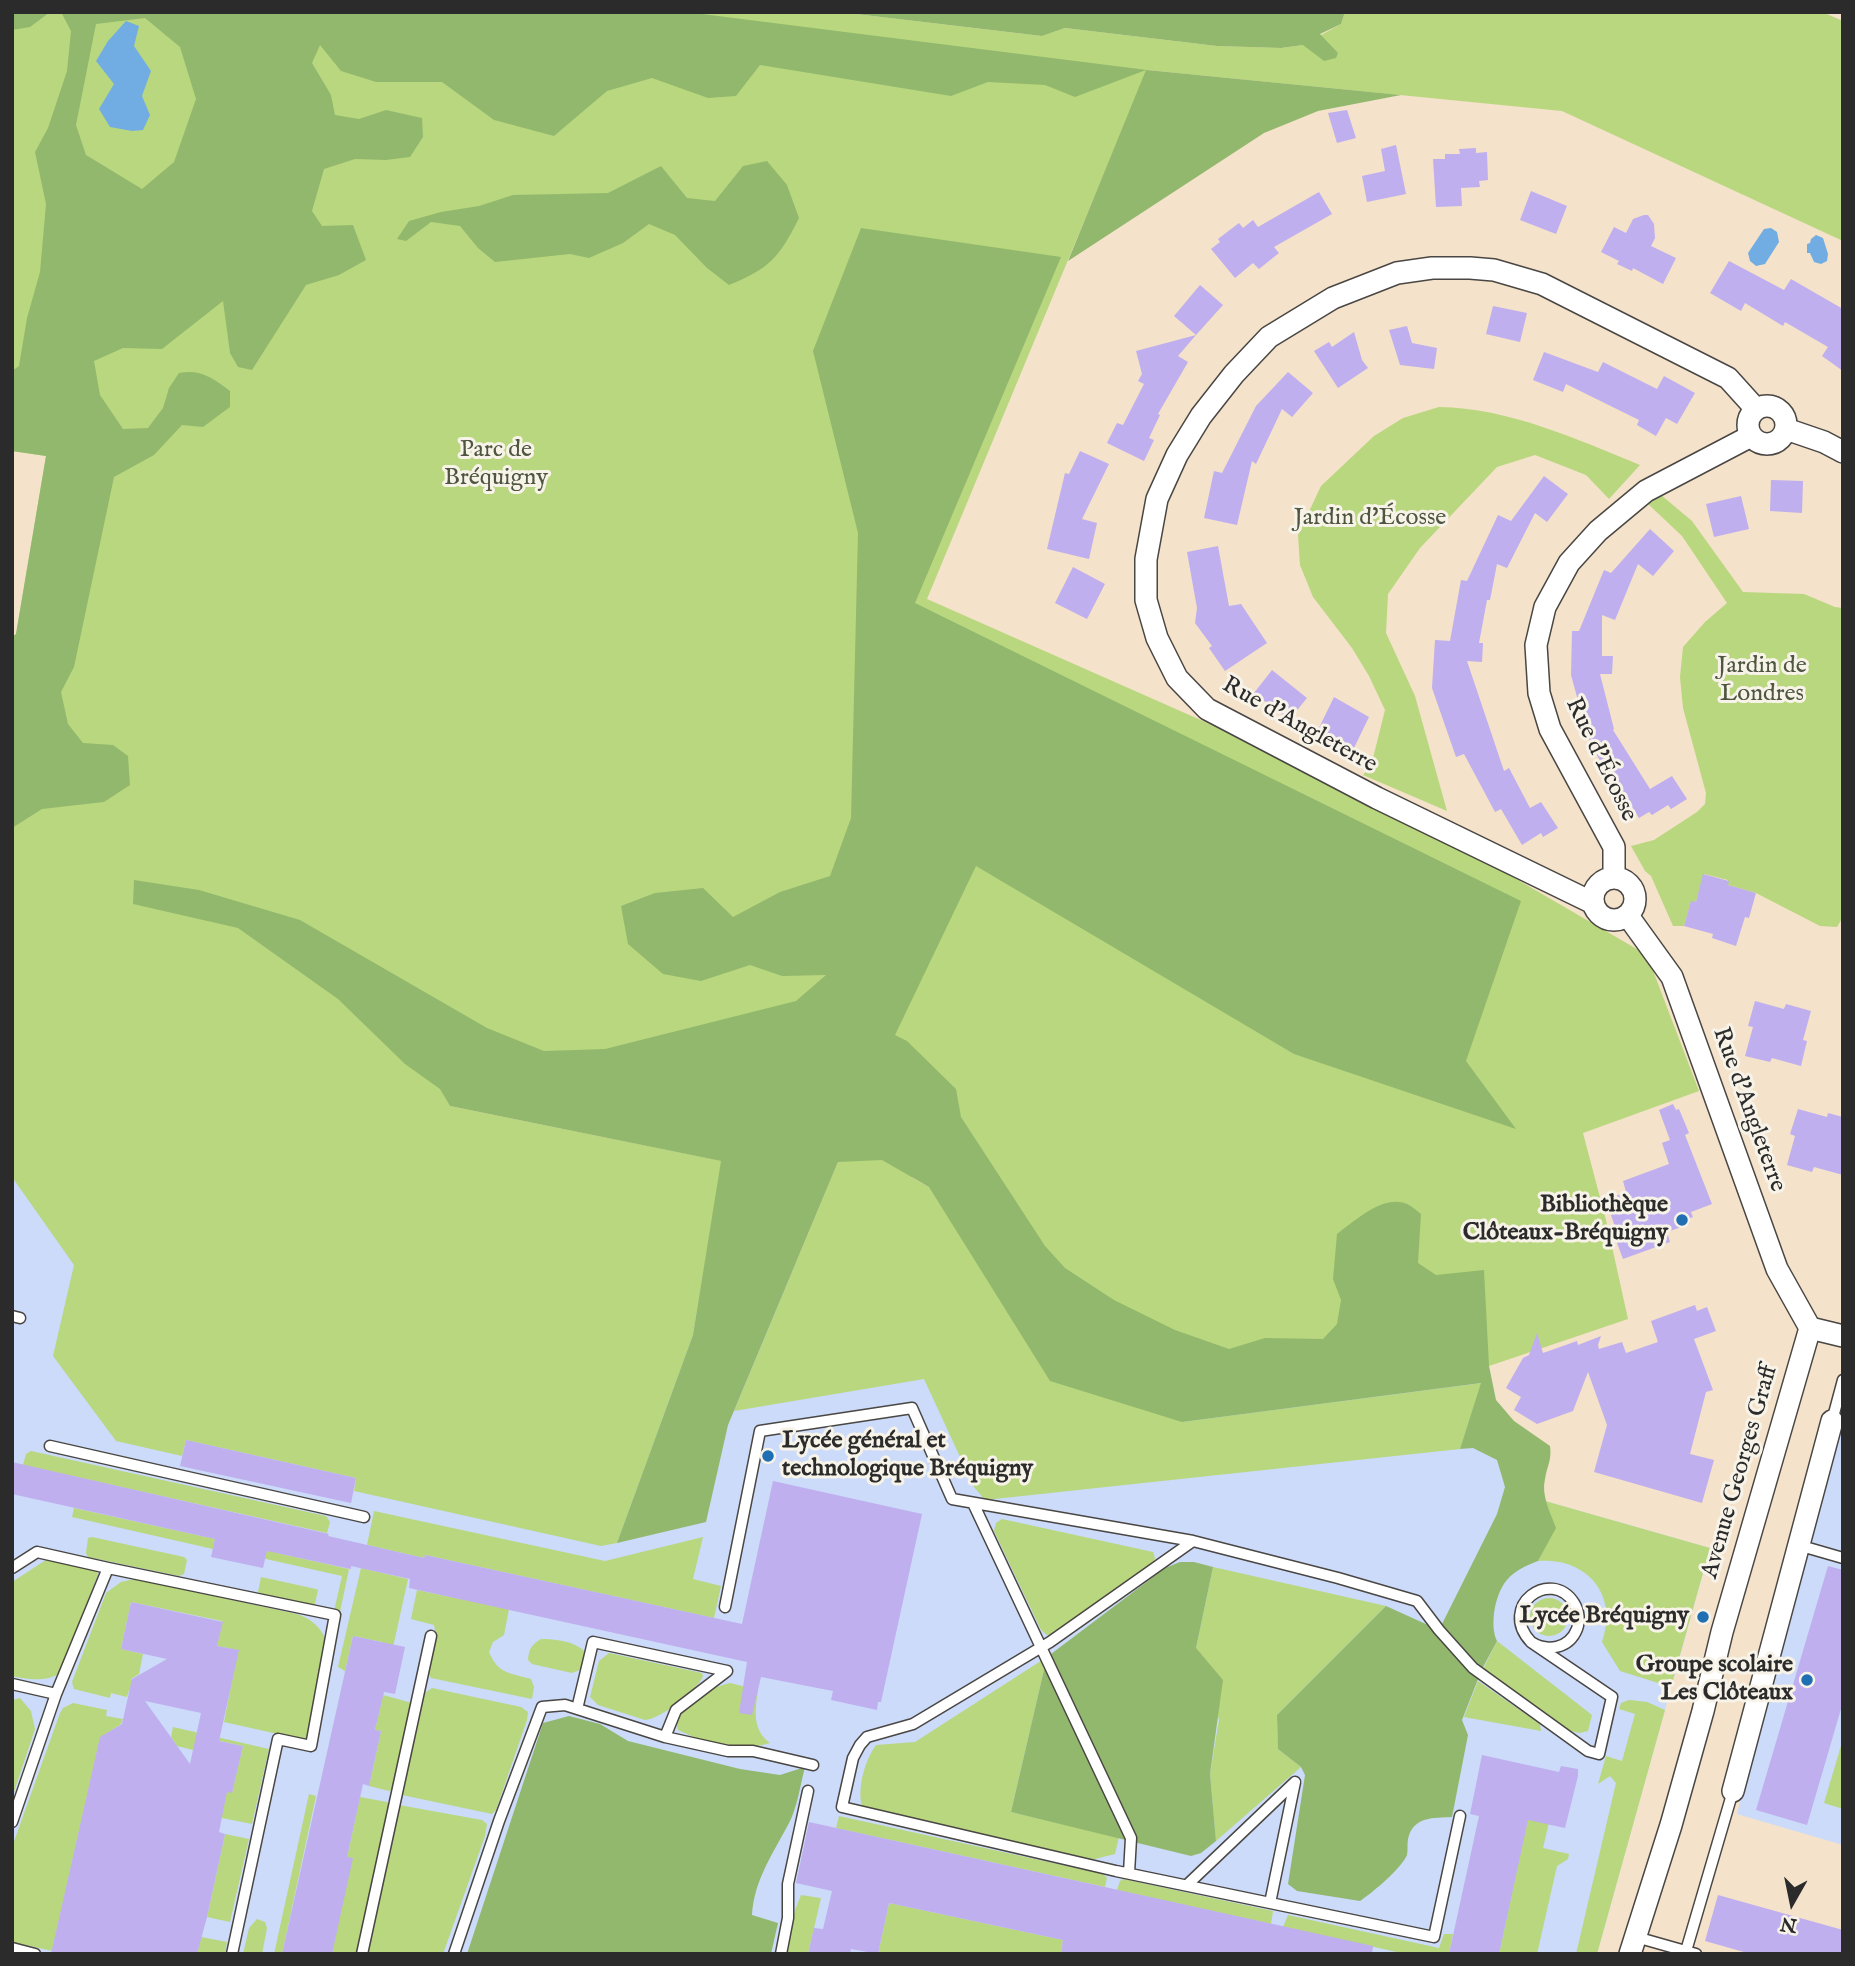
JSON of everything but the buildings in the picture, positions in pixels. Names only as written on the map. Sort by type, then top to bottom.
[{"type":"street","name":"Rue d'Angleterre","points":[[1592,904],[1377,798],[1207,709],[1177,678],[1157,638],[1146,600],[1146,559],[1157,499],[1177,455],[1201,416],[1234,374],[1269,337],[1333,298],[1397,273],[1432,268],[1470,268],[1493,270],[1542,284],[1728,378],[1756,409]]},
{"type":"street","points":[[1769,406],[1784,416],[1786,429],[1779,439],[1768,444],[1751,436],[1748,424],[1756,409],[1769,406]]},
{"type":"street","points":[[1786,429],[1843,452]]},
{"type":"street","name":"Rue d'Écosse","points":[[1614,877],[1614,847],[1550,729],[1539,693],[1536,645],[1545,607],[1569,563],[1598,531],[1636,499],[1646,491],[1751,436]]},
{"type":"street","points":[[1614,877],[1623,879],[1634,892],[1633,909],[1628,915],[1611,920],[1596,912],[1592,904],[1595,888],[1606,878],[1614,877]]},
{"type":"street","name":"Rue d'Angleterre","points":[[1628,915],[1672,977],[1777,1269],[1810,1328]]},
{"type":"street","points":[[1810,1328],[1843,1336]]},
{"type":"street","name":"Avenue Georges Graff","points":[[1633,1945],[1700,1723],[1722,1632],[1810,1328]]},
{"type":"street","points":[[1733,1791],[1832,1420]]},
{"type":"lane","points":[[1832,1420],[1843,1380]]},
{"type":"lane","points":[[725,1608],[760,1431],[912,1408],[952,1499],[1193,1541],[1418,1601],[1439,1630],[1473,1668],[1588,1751],[1599,1754],[1612,1697],[1531,1642],[1524,1635],[1520,1615],[1528,1598],[1546,1589],[1565,1593],[1572,1600],[1579,1616],[1572,1637],[1553,1648],[1531,1642]]},
{"type":"lane","points":[[50,1446],[364,1517]]},
{"type":"lane","points":[[973,1503],[1131,1839],[1129,1872]]},
{"type":"lane","points":[[1193,1541],[1041,1646],[913,1724],[867,1737],[853,1758],[842,1807],[1187,1885],[1434,1937],[1460,1816]]},
{"type":"lane","points":[[1798,1545],[1843,1558]]},
{"type":"lane","points":[[12,1568],[37,1552],[335,1615],[311,1746],[278,1739],[232,1954]]},
{"type":"lane","points":[[12,1822],[56,1694],[108,1568]]},
{"type":"lane","points":[[362,1954],[431,1636]]},
{"type":"lane","points":[[577,1709],[593,1642],[727,1671],[676,1710],[665,1737]]},
{"type":"lane","points":[[12,1684],[56,1694]]},
{"type":"lane","points":[[454,1954],[499,1821],[542,1707],[565,1705],[665,1737],[728,1751],[752,1751],[813,1765]]},
{"type":"lane","points":[[1187,1885],[1295,1782],[1270,1903]]},
{"type":"lane","points":[[781,1954],[788,1918],[788,1884],[808,1791]]},
{"type":"lane","points":[[1633,1945],[1691,1952],[1733,1791]]},
{"type":"lane","points":[[12,1948],[35,1954]]},
{"type":"shaded area","name":"Lycée général et technologique Bréquigny","points":[[12,1141],[1489,1366],[1496,1401],[1545,1501],[1710,1548],[1597,1954],[12,1954]]},
{"type":"shaded area","name":"Groupe scolaire Les Clôteaux","points":[[1843,1425],[1843,1845],[1737,1814],[1806,1547]]},
{"type":"green space","name":"Parc de Bréquigny","points":[[12,12],[839,12],[1042,36],[1065,28],[1217,46],[1281,48],[1303,45],[1341,24],[1345,12],[1822,12],[1843,21],[1843,241],[1562,111],[1147,70],[927,599],[1377,798],[1647,955],[1699,1091],[1583,1133],[1628,1319],[1489,1366],[1176,1412],[933,1180],[911,1177],[929,1187],[1182,1422],[1482,1383],[1460,1449],[985,1500],[974,1487],[924,1379],[734,1411],[838,1162],[441,1089],[450,1106],[722,1161],[693,1335],[617,1543],[601,1546],[354,1491],[356,1478],[186,1440],[182,1456],[116,1441],[53,1356],[74,1265],[12,1177],[12,637],[16,634],[46,456],[12,451]]},
{"type":"green space","points":[[12,12],[50,12],[30,27],[12,30]]},
{"type":"green space","points":[[61,12],[686,12],[1147,70],[1401,95],[1318,111],[1264,133],[1068,261],[1146,70],[1075,97],[1045,85],[988,82],[951,96],[760,65],[736,96],[708,98],[652,78],[607,91],[554,136],[494,120],[442,82],[376,82],[341,71],[320,45],[312,63],[331,95],[335,115],[359,119],[386,110],[422,118],[423,137],[410,157],[386,160],[355,159],[324,169],[312,211],[322,226],[353,225],[366,260],[339,275],[306,285],[252,370],[238,367],[230,353],[223,301],[162,349],[123,348],[94,361],[100,395],[123,429],[148,428],[163,408],[169,388],[179,373],[194,372],[218,382],[230,391],[230,407],[203,427],[182,425],[154,455],[114,477],[74,667],[61,692],[68,724],[83,743],[113,745],[128,756],[130,785],[104,802],[42,809],[12,828],[12,637],[16,634],[46,456],[12,451],[12,371],[19,366],[27,318],[40,272],[46,204],[35,152],[48,128],[67,71],[71,31]],"holes":[[[145,18],[180,47],[196,99],[174,162],[142,189],[86,155],[76,125],[96,24]]]},
{"type":"green space","points":[[839,12],[1345,12],[1341,24],[1320,34],[1338,53],[1336,58],[1324,61],[1303,45],[1281,48],[1217,46],[1065,28],[1042,36]]},
{"type":"green space","points":[[767,161],[787,185],[799,218],[772,260],[754,273],[729,285],[707,268],[675,235],[649,224],[623,243],[589,258],[570,254],[495,262],[478,248],[460,226],[431,222],[406,241],[397,239],[409,221],[441,212],[479,206],[513,195],[608,193],[661,166],[687,198],[715,201],[743,166]]},
{"type":"green space","points":[[861,228],[1061,257],[915,603],[1521,901],[1466,1061],[1516,1129],[1294,1054],[976,866],[895,1035],[907,1041],[956,1089],[961,1117],[1045,1246],[1065,1268],[1114,1300],[1175,1330],[1229,1349],[1265,1338],[1323,1339],[1337,1324],[1341,1300],[1333,1279],[1337,1234],[1370,1210],[1388,1203],[1407,1204],[1421,1214],[1418,1263],[1436,1275],[1484,1270],[1489,1366],[1496,1400],[1514,1421],[1550,1446],[1544,1491],[1556,1528],[1538,1561],[1513,1574],[1499,1594],[1493,1620],[1497,1641],[1482,1669],[1462,1720],[1468,1735],[1452,1817],[1425,1820],[1414,1826],[1408,1839],[1404,1861],[1360,1901],[1297,1891],[1288,1884],[1305,1775],[1301,1767],[1278,1749],[1277,1715],[1386,1606],[1439,1630],[1497,1514],[1505,1487],[1497,1460],[1473,1448],[1460,1449],[1481,1383],[1182,1422],[1050,1381],[929,1187],[882,1160],[838,1162],[728,1425],[706,1522],[617,1543],[693,1335],[721,1161],[450,1106],[440,1089],[405,1064],[338,999],[238,928],[133,904],[134,880],[199,890],[300,920],[487,1028],[544,1051],[605,1049],[796,1001],[826,975],[782,976],[750,965],[701,981],[663,974],[628,944],[621,906],[655,893],[703,888],[733,917],[780,892],[830,876],[851,818],[858,533],[813,351]]},
{"type":"green space","name":"Jardin d'Écosse","points":[[1439,407],[1516,419],[1567,435],[1640,465],[1609,499],[1586,475],[1535,455],[1497,467],[1420,548],[1388,594],[1386,633],[1415,696],[1447,811],[1363,775],[1371,766],[1385,710],[1352,648],[1313,597],[1300,565],[1298,535],[1321,486],[1374,436],[1403,418]]},
{"type":"green space","name":"Jardin de Londres","points":[[1661,495],[1692,521],[1743,592],[1804,594],[1843,608],[1843,917],[1837,927],[1820,926],[1756,893],[1728,885],[1728,880],[1704,874],[1696,902],[1691,902],[1684,926],[1673,926],[1651,876],[1645,871],[1631,846],[1654,840],[1705,804],[1706,793],[1683,708],[1680,677],[1683,647],[1705,622],[1727,603],[1682,536],[1647,503]]},
{"type":"green space","points":[[31,1451],[326,1516],[330,1522],[327,1533],[23,1465],[26,1454]]},
{"type":"green space","points":[[1545,1501],[1710,1548],[1671,1687],[1620,1671],[1602,1642],[1606,1609],[1602,1594],[1584,1572],[1555,1561],[1538,1561],[1555,1528]]},
{"type":"green space","points":[[74,1508],[215,1539],[213,1549],[72,1517]]},
{"type":"green space","points":[[374,1511],[605,1561],[703,1537],[693,1579],[721,1586],[714,1618],[425,1555],[424,1558],[367,1545]]},
{"type":"green space","points":[[1002,1519],[1153,1552],[1155,1558],[1153,1564],[1053,1635],[1047,1635],[1041,1630],[994,1531],[996,1523]]},
{"type":"green space","points":[[88,1538],[184,1557],[187,1560],[184,1574],[179,1576],[88,1557]]},
{"type":"green space","points":[[228,1542],[349,1569],[340,1612],[334,1611],[342,1576],[226,1550]]},
{"type":"green space","points":[[46,1560],[96,1570],[98,1574],[61,1672],[38,1679],[12,1676],[12,1582]]},
{"type":"green space","points":[[1180,1562],[1213,1567],[1196,1648],[1223,1680],[1210,1774],[1216,1841],[1201,1853],[1191,1856],[1011,1812],[1047,1657],[1165,1568]]},
{"type":"green space","points":[[1213,1567],[1386,1606],[1277,1715],[1278,1749],[1301,1767],[1216,1841],[1210,1774],[1219,1720],[1196,1648]]},
{"type":"green space","points":[[361,1568],[408,1579],[386,1679],[382,1642],[353,1636],[345,1671],[338,1667]]},
{"type":"green space","points":[[261,1577],[318,1590],[315,1604],[313,1606],[258,1592]]},
{"type":"green space","points":[[134,1579],[297,1614],[314,1624],[326,1640],[309,1741],[224,1722],[238,1650],[217,1646],[222,1621],[131,1602],[121,1649],[143,1654],[139,1674],[131,1679],[135,1686],[129,1690],[127,1697],[111,1693],[110,1698],[74,1689],[72,1682],[106,1593],[121,1582]]},
{"type":"green space","points":[[417,1590],[509,1609],[504,1635],[493,1642],[489,1652],[501,1669],[531,1679],[534,1687],[532,1699],[431,1678],[428,1673],[436,1636],[434,1625],[411,1619]]},
{"type":"green space","points":[[1549,1598],[1563,1603],[1568,1617],[1563,1631],[1549,1636],[1535,1631],[1530,1617],[1535,1603]]},
{"type":"green space","points":[[541,1639],[564,1641],[580,1648],[584,1651],[582,1669],[572,1673],[532,1664],[528,1660],[530,1650]]},
{"type":"green space","points":[[1497,1641],[1592,1715],[1588,1731],[1570,1731],[1483,1669]]},
{"type":"green space","points":[[609,1653],[702,1673],[703,1676],[694,1689],[678,1703],[660,1715],[645,1720],[598,1705],[590,1697],[599,1661]]},
{"type":"green space","points":[[1047,1657],[1011,1812],[1119,1837],[1115,1854],[1091,1860],[862,1806],[863,1774],[876,1745],[915,1742]]},
{"type":"green space","points":[[1478,1681],[1540,1724],[1541,1731],[1464,1717]]},
{"type":"green space","points":[[730,1683],[758,1690],[758,1726],[770,1743],[735,1747],[700,1739],[678,1730],[676,1722],[685,1708],[706,1692]]},
{"type":"green space","points":[[432,1688],[521,1707],[528,1712],[496,1810],[492,1814],[402,1795],[423,1694]]},
{"type":"green space","points":[[383,1695],[412,1703],[393,1789],[389,1791],[369,1786],[381,1731],[375,1730]]},
{"type":"green space","points":[[20,1698],[31,1711],[35,1729],[12,1798],[12,1700]]},
{"type":"green space","points":[[1629,1700],[1647,1702],[1665,1710],[1597,1954],[1576,1954],[1616,1783],[1610,1776],[1598,1784],[1606,1756],[1622,1761],[1635,1714],[1619,1709],[1621,1703]]},
{"type":"green space","points":[[73,1703],[107,1710],[106,1716],[123,1719],[121,1724],[100,1738],[52,1951],[12,1942],[12,1847],[60,1713],[63,1708]]},
{"type":"green space","points":[[569,1716],[600,1724],[628,1741],[740,1769],[780,1775],[805,1767],[794,1812],[765,1868],[753,1903],[752,1915],[778,1923],[771,1954],[467,1954],[543,1723]]},
{"type":"green space","points":[[173,1727],[269,1749],[252,1824],[222,1818],[198,1786],[232,1792],[243,1746],[197,1736],[193,1750],[177,1746],[171,1737]]},
{"type":"green space","points":[[1843,1739],[1843,1809],[1824,1803]]},
{"type":"green space","points":[[309,1794],[316,1796],[282,1954],[274,1954]]},
{"type":"green space","points":[[360,1797],[387,1802],[390,1805],[357,1954],[332,1954],[347,1857]]},
{"type":"green space","points":[[399,1805],[482,1820],[487,1824],[443,1954],[366,1954]]},
{"type":"green space","points":[[1529,1813],[1550,1818],[1543,1848],[1569,1854],[1568,1859],[1557,1866],[1537,1954],[1499,1954]]},
{"type":"green space","points":[[839,1816],[1103,1874],[1107,1878],[1105,1887],[836,1828]]},
{"type":"green space","points":[[225,1834],[249,1839],[230,1922],[207,1917]]},
{"type":"green space","points":[[1123,1879],[1273,1911],[1271,1924],[1117,1890]]},
{"type":"green space","points":[[801,1895],[821,1898],[808,1954],[785,1954],[795,1910]]},
{"type":"green space","points":[[889,1903],[1063,1940],[1061,1954],[878,1954]]},
{"type":"green space","points":[[1288,1915],[1439,1948],[1444,1934],[1453,1934],[1449,1954],[1406,1954],[1283,1927]]},
{"type":"green space","points":[[257,1919],[265,1922],[267,1928],[262,1954],[243,1954],[249,1928]]},
{"type":"green space","points":[[201,1937],[227,1942],[225,1954],[197,1954]]},
{"type":"water","points":[[126,21],[139,26],[134,46],[151,71],[142,96],[150,115],[143,130],[110,127],[99,109],[114,84],[96,61],[108,41]]},
{"type":"water","points":[[1771,228],[1777,232],[1779,242],[1765,264],[1756,266],[1750,261],[1748,253],[1764,229]]},
{"type":"water","points":[[1816,235],[1823,238],[1828,254],[1827,261],[1821,264],[1814,262],[1810,253],[1807,253],[1807,244]]},
{"type":"place","name":"Bibliothèque Clôteaux-Bréquigny","points":[[1682,1220]]},
{"type":"place","name":"Lycée général et technologique Bréquigny","points":[[768,1456]]},
{"type":"place","name":"Lycée Bréquigny","points":[[1703,1617]]},
{"type":"place","name":"Groupe scolaire Les Clôteaux","points":[[1807,1680]]}]
